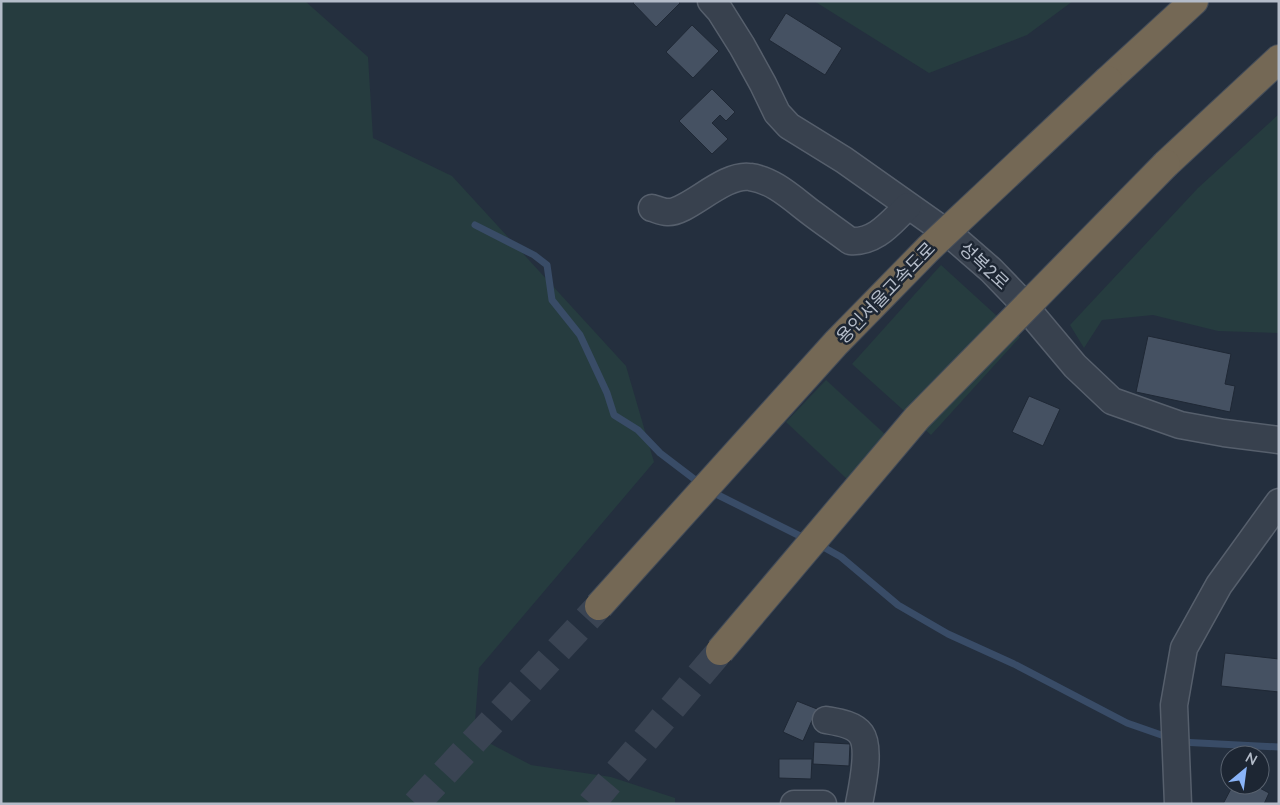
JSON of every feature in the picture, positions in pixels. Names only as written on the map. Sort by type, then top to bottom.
[{"type":"highway","name":"용인서울고속도로","points":[[599,606],[836,344],[921,256],[1194,1]]},
{"type":"highway","points":[[720,651],[917,418],[1166,164],[1279,59]]},
{"type":"street","name":"성복2로","points":[[711,1],[720,11],[742,46],[764,84],[776,113],[789,126],[844,160],[953,237],[991,270],[1018,298],[1075,366],[1112,401],[1180,425],[1279,440]]},
{"type":"street","points":[[652,208],[668,213],[683,207],[707,192],[736,178],[749,176],[779,188],[850,241],[862,242],[877,234],[908,206]]},
{"type":"street","points":[[1178,804],[1174,705],[1184,648],[1219,585],[1279,502]]},
{"type":"street","points":[[826,720],[847,724],[861,733],[864,743],[865,766],[859,804]]},
{"type":"street","points":[[794,804],[823,804]]},
{"type":"green space","points":[[1,1],[305,1],[368,57],[373,138],[452,176],[626,366],[654,462],[479,668],[474,735],[531,765],[611,777],[675,798],[675,804],[1,804]]},
{"type":"green space","points":[[814,1],[1073,1],[1027,35],[929,73]]},
{"type":"green space","points":[[1279,114],[1279,333],[1218,331],[1153,315],[1102,320],[1084,348],[1070,325],[1198,188]]},
{"type":"green space","points":[[941,265],[1020,337],[931,435],[852,364]]},
{"type":"green space","points":[[826,380],[888,437],[847,479],[786,422]]},
{"type":"building","points":[[635,1],[678,1],[680,3],[656,27],[633,3]]},
{"type":"building","points":[[786,13],[842,48],[825,75],[769,40]]},
{"type":"building","points":[[692,25],[719,51],[693,78],[666,52]]},
{"type":"building","points":[[712,89],[735,112],[726,121],[720,115],[712,123],[728,139],[712,154],[679,121]]},
{"type":"building","points":[[1148,336],[1231,354],[1225,384],[1235,386],[1230,412],[1136,392]]},
{"type":"building","points":[[1029,396],[1060,409],[1043,446],[1012,432]]},
{"type":"building","points":[[1225,653],[1279,659],[1279,692],[1221,686]]},
{"type":"building","points":[[797,701],[817,709],[803,741],[783,732]]},
{"type":"building","points":[[814,742],[850,744],[849,766],[813,764]]},
{"type":"building","points":[[779,759],[812,759],[811,779],[779,778]]},
{"type":"building","points":[[1228,795],[1268,795],[1264,804],[1223,804]]},
{"type":"waterway","points":[[475,225],[534,255],[547,265],[552,300],[580,335],[607,393],[614,415],[638,430],[660,453],[702,485]]},
{"type":"waterway","points":[[710,491],[806,539]]},
{"type":"waterway","points":[[818,544],[841,557],[898,605],[948,634],[1014,664],[1127,723],[1170,738]]},
{"type":"waterway","points":[[1180,742],[1279,747]]},
{"type":"tunnel","points":[[416,804],[599,606]]},
{"type":"tunnel","points":[[591,804],[720,651]]}]
